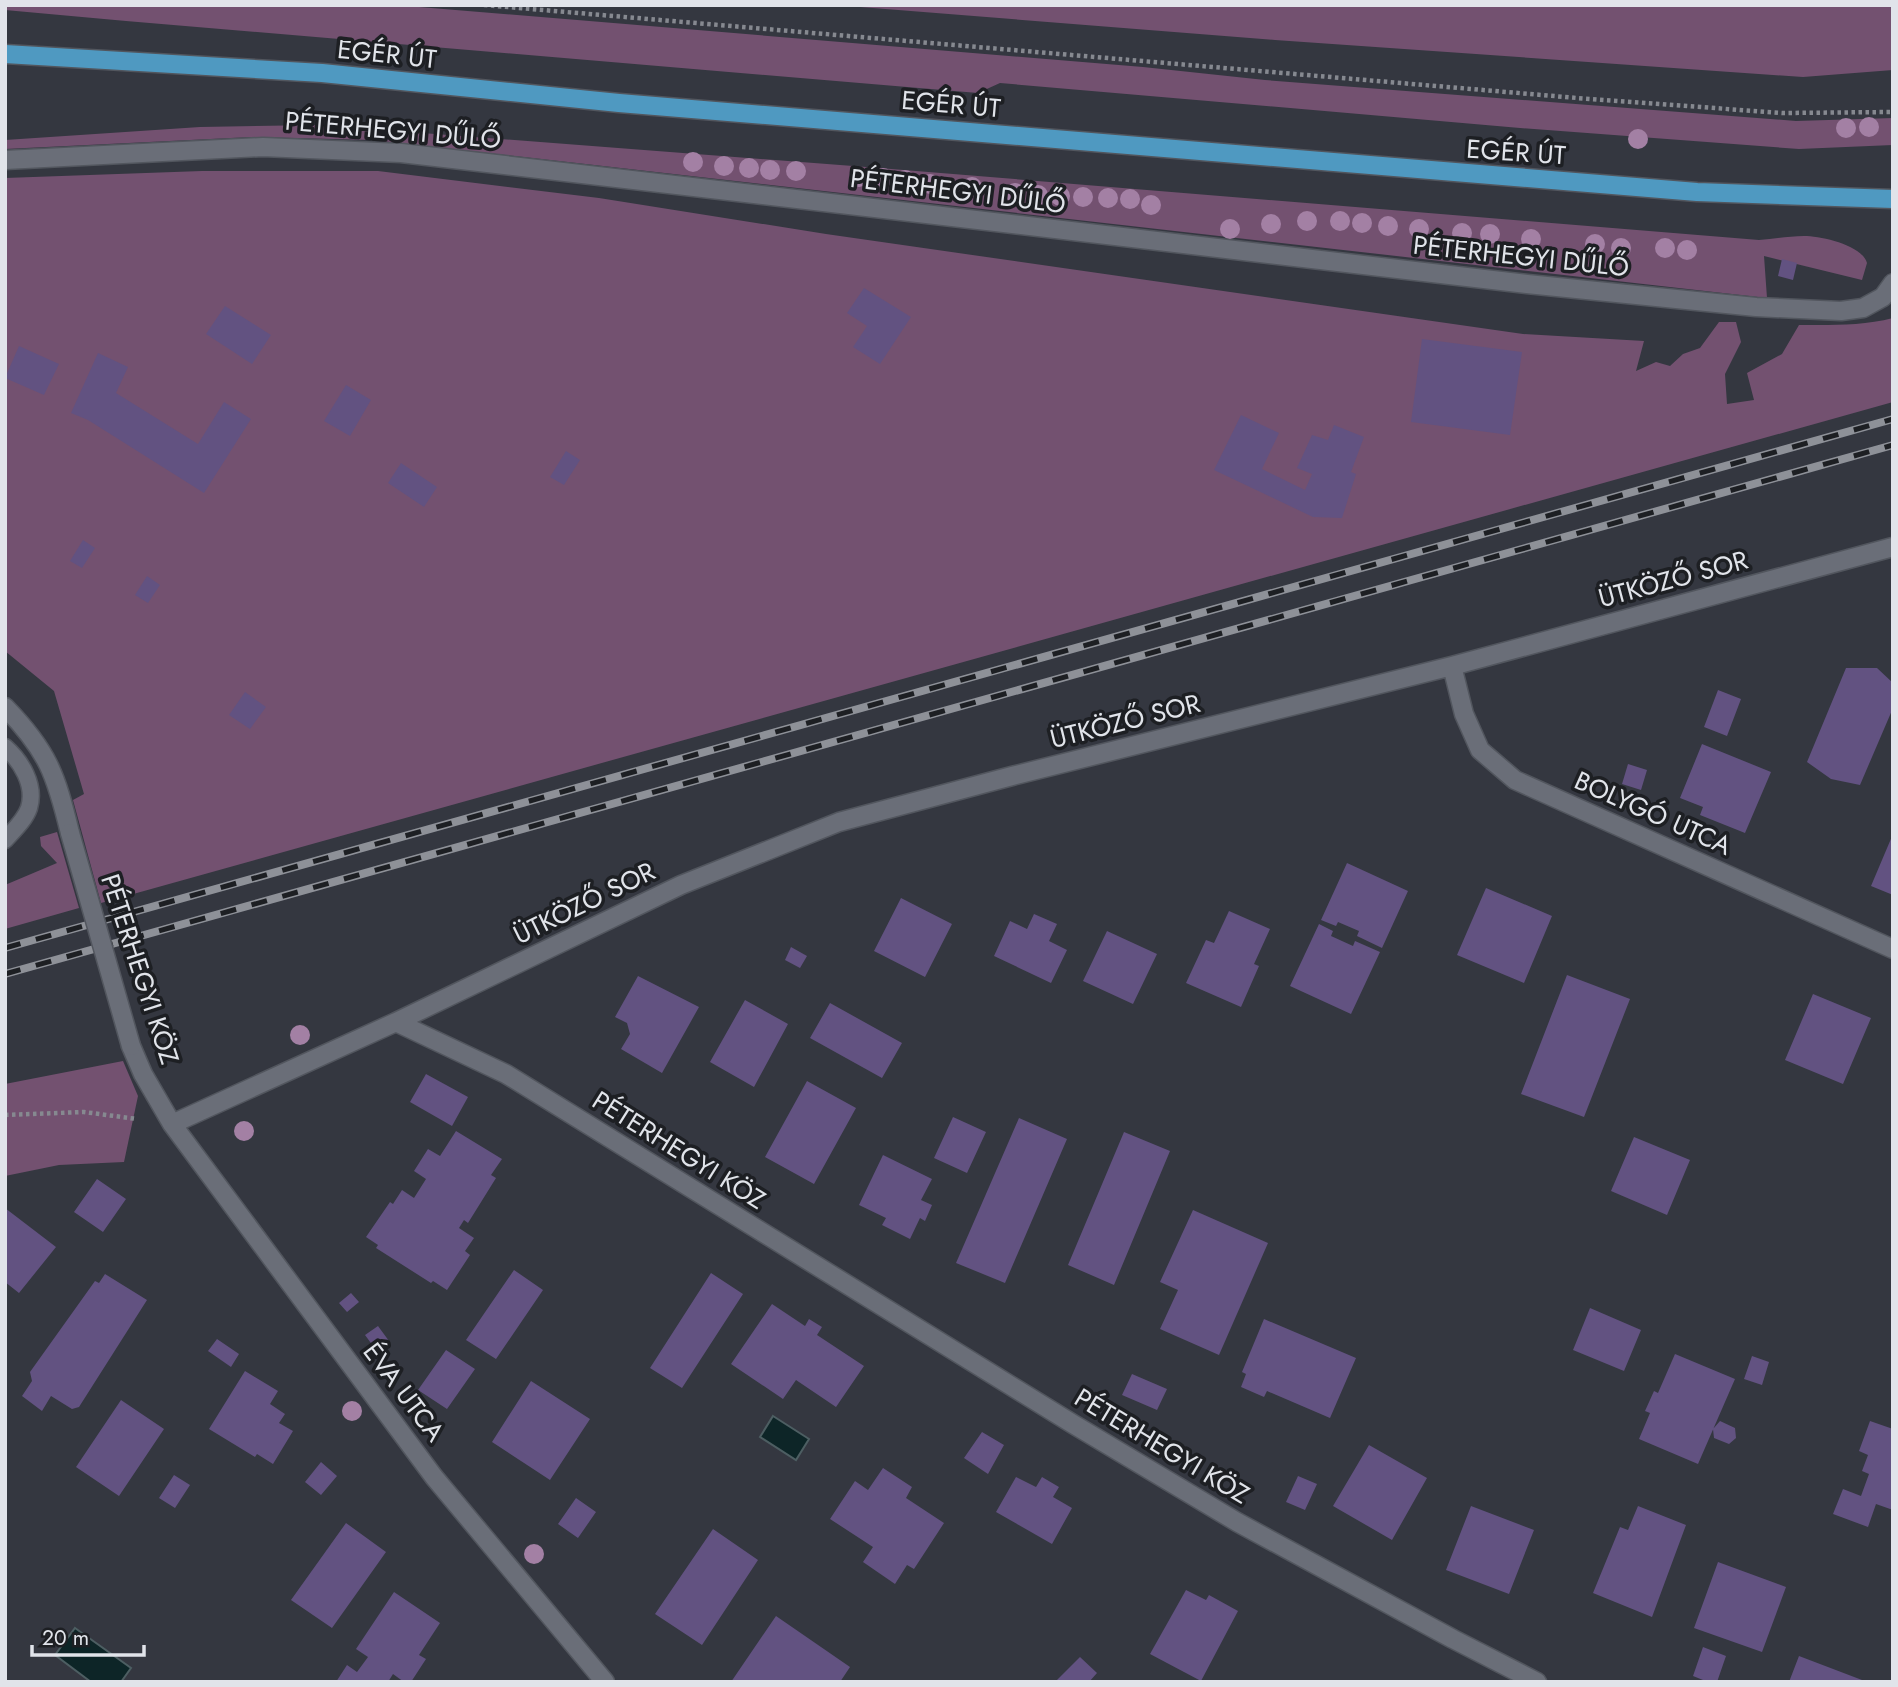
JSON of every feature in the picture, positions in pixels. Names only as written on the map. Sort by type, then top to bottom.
[{"type":"main road","name":"EGÉR ÚT","points":[[5,54],[322,74],[619,103],[1671,190],[1813,198],[1893,199]]},
{"type":"street","name":"PÉTERHEGYI DŰLŐ","points":[[5,160],[263,146],[401,153],[1499,281],[1756,307],[1841,311],[1863,308],[1883,297],[1893,283]]},
{"type":"street","name":"ÜTKÖZŐ SOR","points":[[396,1022],[681,885],[839,822],[1451,666],[1893,547]]},
{"type":"street","name":"BOLYGÓ UTCA","points":[[1451,666],[1464,714],[1480,750],[1516,780],[1893,949]]},
{"type":"street","name":"PÉTERHEGYI KÖZ","points":[[5,707],[23,725],[46,757],[56,779],[131,1046],[143,1074],[173,1124]]},
{"type":"street","points":[[173,1124],[396,1022]]},
{"type":"street","name":"PÉTERHEGYI KÖZ","points":[[396,1022],[506,1074],[1073,1424],[1237,1522],[1537,1682]]},
{"type":"street","name":"ÉVA UTCA","points":[[173,1124],[435,1477],[605,1682]]},
{"type":"lane","points":[[5,747],[17,757],[23,768],[30,795],[26,814],[5,840]]},
{"type":"path","points":[[484,5],[1577,99],[1782,113],[1893,112]]},
{"type":"path","points":[[5,1115],[84,1112],[173,1124]]},
{"type":"shaded area","points":[[5,5],[395,5],[1143,67],[1265,80],[1796,121],[1893,118],[1893,145],[1799,149],[1000,83],[978,93],[126,21],[5,10]]},
{"type":"shaded area","points":[[835,5],[1893,5],[1893,70],[1803,77],[1275,40]]},
{"type":"shaded area","points":[[318,125],[1759,240],[1811,236],[1849,247],[1864,257],[1867,263],[1862,280],[1764,256],[1767,298],[373,140],[252,137],[5,149],[5,140],[200,127]]},
{"type":"shaded area","points":[[202,171],[378,171],[599,198],[826,234],[1523,334],[1644,341],[1636,371],[1656,362],[1670,366],[1683,354],[1700,348],[1719,322],[1736,322],[1741,342],[1725,374],[1727,404],[1754,400],[1747,373],[1782,354],[1799,325],[1858,324],[1893,318],[1893,402],[101,903],[73,800],[84,794],[54,691],[5,651],[5,178]]},
{"type":"shaded area","points":[[57,832],[79,908],[5,929],[5,885],[57,863],[41,846],[40,837]]},
{"type":"shaded area","points":[[123,1061],[138,1096],[124,1162],[59,1165],[5,1176],[5,1084]]},
{"type":"shaded area","points":[[773,1416],[809,1439],[796,1460],[760,1437]]},
{"type":"shaded area","points":[[75,1628],[131,1668],[121,1682],[91,1682],[55,1655]]},
{"type":"building","points":[[1782,259],[1797,263],[1793,280],[1778,276]]},
{"type":"building","points":[[864,288],[911,317],[880,364],[853,347],[867,326],[847,313]]},
{"type":"building","points":[[225,306],[271,335],[252,364],[206,334]]},
{"type":"building","points":[[1422,339],[1522,352],[1510,435],[1411,422]]},
{"type":"building","points":[[19,346],[59,364],[44,395],[5,378]]},
{"type":"building","points":[[98,353],[128,367],[116,393],[198,444],[224,402],[251,419],[204,493],[88,420],[71,413]]},
{"type":"building","points":[[346,385],[371,400],[350,436],[324,421]]},
{"type":"building","points":[[1241,415],[1279,433],[1262,469],[1305,490],[1312,474],[1297,468],[1312,435],[1328,440],[1334,425],[1364,437],[1351,472],[1356,474],[1342,518],[1313,517],[1214,470]]},
{"type":"building","points":[[566,451],[580,460],[564,485],[550,477]]},
{"type":"building","points":[[401,463],[437,487],[424,507],[388,483]]},
{"type":"building","points":[[83,540],[95,548],[82,568],[70,561]]},
{"type":"building","points":[[147,576],[160,585],[148,603],[135,595]]},
{"type":"building","points":[[1846,668],[1877,668],[1893,683],[1893,708],[1860,785],[1831,779],[1807,762]]},
{"type":"building","points":[[1718,690],[1741,699],[1727,736],[1704,727]]},
{"type":"building","points":[[245,692],[266,707],[250,729],[229,715]]},
{"type":"building","points":[[1702,744],[1771,772],[1745,833],[1700,815],[1703,807],[1680,798]]},
{"type":"building","points":[[1628,764],[1647,770],[1641,790],[1622,784]]},
{"type":"building","points":[[1893,834],[1893,895],[1871,886]]},
{"type":"building","points":[[1347,863],[1408,891],[1382,948],[1357,936],[1359,931],[1338,922],[1336,926],[1321,920]]},
{"type":"building","points":[[1486,888],[1552,916],[1524,983],[1457,955]]},
{"type":"building","points":[[901,898],[952,924],[925,977],[874,951]]},
{"type":"building","points":[[1229,911],[1270,929],[1254,964],[1259,966],[1241,1007],[1186,983],[1206,940],[1214,943]]},
{"type":"building","points":[[1034,914],[1057,924],[1049,941],[1067,950],[1051,983],[994,956],[1010,921],[1027,929]]},
{"type":"building","points":[[1319,924],[1333,931],[1331,936],[1353,946],[1355,941],[1380,952],[1351,1014],[1290,986]]},
{"type":"building","points":[[1107,931],[1157,954],[1133,1004],[1083,981]]},
{"type":"building","points":[[791,947],[807,956],[800,968],[785,960]]},
{"type":"building","points":[[1567,975],[1630,999],[1584,1117],[1521,1094]]},
{"type":"building","points":[[638,976],[699,1007],[662,1073],[621,1049],[630,1034],[627,1023],[615,1017]]},
{"type":"building","points":[[1813,994],[1871,1018],[1843,1084],[1785,1060]]},
{"type":"building","points":[[745,1000],[788,1024],[754,1087],[710,1062]]},
{"type":"building","points":[[830,1003],[902,1043],[882,1078],[810,1038]]},
{"type":"building","points":[[426,1074],[468,1097],[452,1126],[410,1102]]},
{"type":"building","points":[[807,1081],[856,1108],[814,1184],[765,1157]]},
{"type":"building","points":[[953,1117],[986,1132],[967,1173],[934,1158]]},
{"type":"building","points":[[1019,1118],[1067,1139],[1005,1283],[956,1263]]},
{"type":"building","points":[[456,1131],[502,1159],[491,1175],[496,1178],[468,1223],[464,1220],[459,1228],[474,1238],[465,1251],[470,1255],[447,1290],[433,1281],[431,1283],[376,1248],[378,1245],[366,1237],[390,1202],[393,1204],[402,1190],[414,1198],[426,1179],[414,1171],[428,1149],[440,1156]]},
{"type":"building","points":[[1124,1132],[1170,1151],[1114,1285],[1068,1265]]},
{"type":"building","points":[[1634,1137],[1690,1160],[1667,1215],[1611,1191]]},
{"type":"building","points":[[883,1155],[932,1179],[921,1200],[932,1205],[925,1221],[920,1218],[910,1239],[882,1225],[886,1218],[859,1205]]},
{"type":"building","points":[[97,1179],[126,1199],[103,1232],[74,1212]]},
{"type":"building","points":[[5,1208],[56,1247],[19,1293],[5,1282]]},
{"type":"building","points":[[1193,1210],[1268,1243],[1219,1355],[1160,1329],[1178,1290],[1160,1282]]},
{"type":"building","points":[[514,1270],[543,1290],[496,1359],[466,1340]]},
{"type":"building","points":[[711,1273],[743,1294],[682,1388],[650,1368]]},
{"type":"building","points":[[105,1274],[147,1300],[79,1407],[72,1409],[51,1396],[42,1411],[22,1396],[32,1381],[30,1372],[95,1281],[99,1283]]},
{"type":"building","points":[[351,1293],[359,1302],[347,1312],[339,1303]]},
{"type":"building","points":[[772,1304],[805,1326],[809,1319],[822,1327],[817,1335],[864,1366],[836,1407],[796,1380],[783,1399],[731,1364]]},
{"type":"building","points":[[1590,1308],[1641,1330],[1624,1371],[1573,1350]]},
{"type":"building","points":[[1264,1319],[1356,1358],[1330,1418],[1267,1391],[1264,1397],[1241,1387],[1246,1374],[1242,1372]]},
{"type":"building","points":[[378,1326],[389,1341],[376,1350],[365,1335]]},
{"type":"building","points":[[217,1339],[239,1354],[231,1367],[208,1351]]},
{"type":"building","points":[[446,1350],[475,1369],[447,1409],[418,1390]]},
{"type":"building","points":[[1675,1354],[1735,1379],[1698,1464],[1639,1439],[1650,1413],[1645,1411],[1654,1391],[1658,1393]]},
{"type":"building","points":[[1752,1356],[1769,1362],[1762,1385],[1744,1379]]},
{"type":"building","points":[[245,1371],[278,1391],[270,1404],[285,1414],[279,1423],[293,1431],[273,1464],[257,1454],[255,1457],[209,1429]]},
{"type":"building","points":[[1132,1374],[1167,1389],[1157,1410],[1122,1395]]},
{"type":"building","points":[[531,1381],[590,1419],[550,1480],[492,1442]]},
{"type":"building","points":[[121,1400],[164,1429],[119,1496],[76,1467]]},
{"type":"building","points":[[1720,1421],[1735,1428],[1736,1438],[1729,1444],[1714,1438],[1713,1429]]},
{"type":"building","points":[[1870,1421],[1893,1429],[1893,1510],[1876,1504],[1868,1527],[1833,1514],[1843,1489],[1861,1496],[1869,1474],[1862,1471],[1868,1455],[1859,1451]]},
{"type":"building","points":[[982,1432],[1004,1445],[988,1474],[964,1458]]},
{"type":"building","points":[[1369,1445],[1427,1478],[1392,1540],[1333,1506]]},
{"type":"building","points":[[321,1462],[337,1476],[321,1495],[305,1482]]},
{"type":"building","points":[[883,1468],[912,1487],[906,1498],[944,1523],[914,1569],[907,1565],[895,1584],[863,1562],[873,1547],[830,1519],[855,1481],[868,1490]]},
{"type":"building","points":[[174,1475],[190,1485],[175,1508],[159,1498]]},
{"type":"building","points":[[1298,1476],[1317,1484],[1305,1510],[1286,1502]]},
{"type":"building","points":[[1016,1477],[1036,1487],[1042,1477],[1059,1487],[1053,1497],[1072,1508],[1052,1544],[996,1512]]},
{"type":"building","points":[[576,1498],[596,1512],[578,1538],[558,1524]]},
{"type":"building","points":[[1471,1506],[1534,1530],[1509,1594],[1446,1570]]},
{"type":"building","points":[[1638,1506],[1686,1525],[1652,1617],[1593,1593],[1620,1527],[1628,1530]]},
{"type":"building","points":[[346,1523],[386,1552],[332,1628],[291,1600]]},
{"type":"building","points":[[713,1529],[758,1560],[702,1645],[655,1614]]},
{"type":"building","points":[[1718,1562],[1786,1587],[1762,1652],[1694,1628]]},
{"type":"building","points":[[1186,1590],[1206,1600],[1209,1595],[1238,1611],[1201,1681],[1150,1654]]},
{"type":"building","points":[[394,1592],[440,1623],[419,1655],[426,1659],[411,1682],[404,1682],[393,1674],[388,1682],[336,1682],[347,1665],[357,1672],[368,1657],[356,1649]]},
{"type":"building","points":[[776,1616],[850,1667],[840,1682],[731,1682]]},
{"type":"building","points":[[1703,1647],[1726,1656],[1717,1682],[1708,1682],[1693,1676]]},
{"type":"building","points":[[1799,1656],[1862,1680],[1789,1682]]},
{"type":"building","points":[[1080,1657],[1097,1673],[1089,1682],[1055,1682]]},
{"type":"railway","points":[[5,948],[1893,419]]},
{"type":"railway","points":[[5,974],[1893,445]]}]
